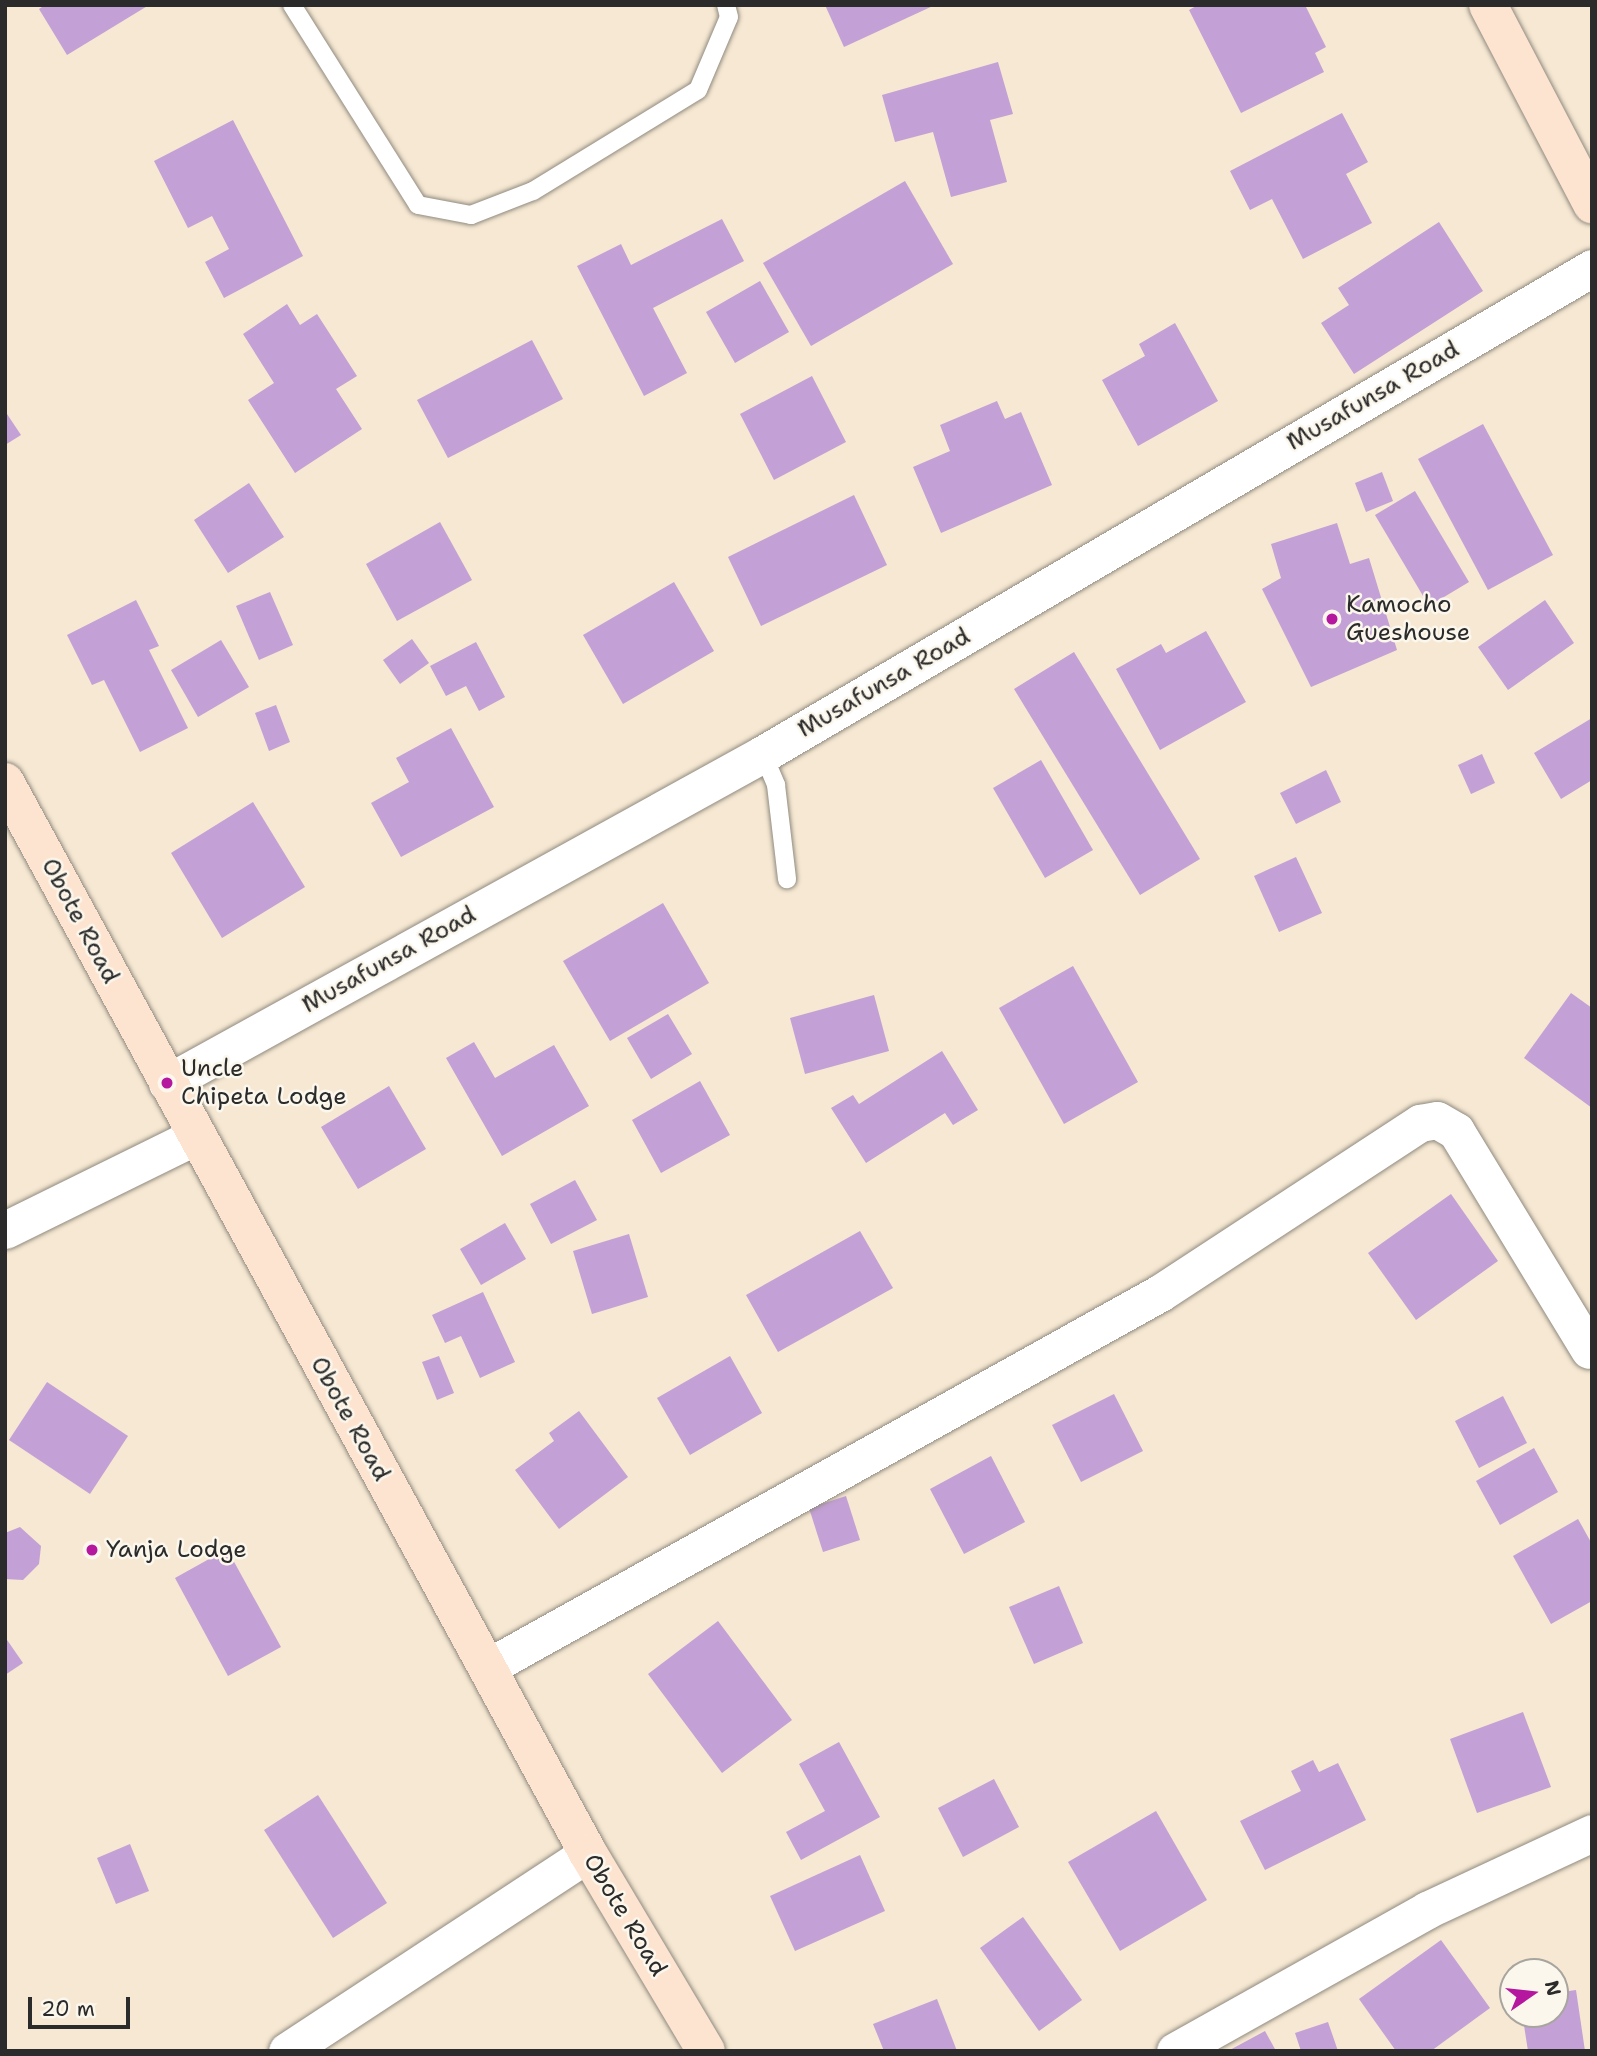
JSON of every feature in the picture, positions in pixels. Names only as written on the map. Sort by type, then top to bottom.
[{"type":"street","points":[[1488,5],[1592,204]]},
{"type":"street","name":"Musafunsa Road","points":[[167,1083],[763,754],[1592,268]]},
{"type":"street","name":"Obote Road","points":[[5,782],[194,1137],[588,1853],[706,2051]]},
{"type":"street","points":[[488,1667],[1160,1293],[1420,1123],[1437,1120],[1456,1131],[1589,1350]]},
{"type":"street","points":[[5,1230],[194,1137]]},
{"type":"street","points":[[1175,2051],[1427,1910],[1592,1833]]},
{"type":"street","points":[[287,2051],[588,1853]]},
{"type":"lane","points":[[292,5],[418,205],[471,215],[533,191],[698,90],[729,17],[726,5]]},
{"type":"lane","points":[[763,754],[776,785],[787,879]]},
{"type":"building","points":[[45,5],[149,5],[67,55],[39,9]]},
{"type":"building","points":[[825,5],[935,5],[844,47]]},
{"type":"building","points":[[1198,5],[1305,5],[1326,47],[1315,53],[1324,72],[1241,113],[1189,10]]},
{"type":"building","points":[[998,62],[1013,114],[990,120],[1007,182],[951,197],[933,132],[895,142],[882,95]]},
{"type":"building","points":[[1342,113],[1368,162],[1346,174],[1372,223],[1303,259],[1272,199],[1250,210],[1230,171]]},
{"type":"building","points":[[233,120],[303,256],[224,298],[205,262],[229,249],[212,216],[188,228],[154,161]]},
{"type":"building","points":[[905,181],[953,264],[811,346],[763,263]]},
{"type":"building","points":[[722,219],[744,261],[653,308],[687,373],[644,396],[577,266],[621,244],[631,265]]},
{"type":"building","points":[[1439,222],[1483,291],[1354,374],[1321,323],[1349,305],[1338,288]]},
{"type":"building","points":[[760,281],[789,332],[735,363],[706,312]]},
{"type":"building","points":[[287,304],[300,325],[317,314],[357,376],[336,389],[362,429],[295,473],[248,400],[274,383],[243,334]]},
{"type":"building","points":[[1175,323],[1218,401],[1138,446],[1102,380],[1145,356],[1139,344]]},
{"type":"building","points":[[532,340],[563,399],[448,458],[417,400]]},
{"type":"building","points":[[812,376],[846,442],[774,480],[740,414]]},
{"type":"building","points":[[997,401],[1005,419],[1021,412],[1052,485],[941,533],[913,467],[950,451],[940,425]]},
{"type":"building","points":[[5,411],[21,435],[5,445]]},
{"type":"building","points":[[1483,424],[1553,555],[1488,590],[1418,459]]},
{"type":"building","points":[[1382,472],[1393,501],[1366,512],[1355,483]]},
{"type":"building","points":[[249,483],[284,537],[228,573],[194,520]]},
{"type":"building","points":[[1415,491],[1469,582],[1429,606],[1375,515]]},
{"type":"building","points":[[854,495],[887,565],[761,626],[728,557]]},
{"type":"building","points":[[440,522],[472,580],[397,621],[366,564]]},
{"type":"building","name":"Kamocho Gueshouse","points":[[1337,523],[1350,564],[1369,558],[1397,650],[1311,687],[1262,589],[1281,578],[1271,544]]},
{"type":"building","points":[[674,582],[714,651],[623,704],[583,635]]},
{"type":"building","points":[[270,592],[293,645],[259,660],[236,606]]},
{"type":"building","points":[[136,600],[159,646],[149,650],[188,728],[140,752],[104,680],[92,685],[67,635]]},
{"type":"building","points":[[1545,600],[1574,643],[1508,690],[1478,647]]},
{"type":"building","points":[[1206,631],[1246,702],[1160,750],[1116,669],[1161,644],[1166,653]]},
{"type":"building","points":[[412,639],[429,663],[400,684],[383,660]]},
{"type":"building","points":[[221,640],[249,687],[198,717],[171,670]]},
{"type":"building","points":[[476,642],[505,697],[479,711],[466,686],[446,696],[430,666]]},
{"type":"building","points":[[1074,652],[1200,859],[1140,895],[1014,689]]},
{"type":"building","points":[[276,705],[290,742],[269,751],[255,713]]},
{"type":"building","points":[[1592,718],[1592,780],[1561,799],[1534,753]]},
{"type":"building","points":[[451,728],[494,807],[401,857],[371,803],[409,782],[396,758]]},
{"type":"building","points":[[1482,754],[1495,783],[1471,794],[1458,765]]},
{"type":"building","points":[[1041,760],[1093,850],[1045,878],[993,788]]},
{"type":"building","points":[[1326,770],[1341,802],[1296,824],[1280,793]]},
{"type":"building","points":[[253,802],[305,887],[222,938],[171,853]]},
{"type":"building","points":[[1296,857],[1322,913],[1279,932],[1254,876]]},
{"type":"building","points":[[663,903],[709,983],[610,1041],[563,961]]},
{"type":"building","points":[[1073,966],[1138,1082],[1064,1124],[999,1008]]},
{"type":"building","points":[[1571,993],[1592,1008],[1592,1108],[1524,1058]]},
{"type":"building","points":[[874,995],[889,1051],[805,1074],[790,1018]]},
{"type":"building","points":[[668,1014],[692,1054],[651,1079],[627,1038]]},
{"type":"building","points":[[474,1042],[495,1078],[554,1045],[589,1106],[502,1156],[446,1058]]},
{"type":"building","points":[[942,1051],[978,1110],[953,1125],[945,1113],[866,1163],[831,1108],[853,1095],[859,1104]]},
{"type":"building","points":[[700,1081],[730,1135],[661,1173],[632,1120]]},
{"type":"building","points":[[389,1086],[426,1149],[358,1189],[321,1127]]},
{"type":"building","points":[[575,1180],[597,1220],[551,1244],[530,1204]]},
{"type":"building","points":[[1451,1194],[1498,1261],[1416,1320],[1368,1253]]},
{"type":"building","points":[[505,1223],[526,1259],[481,1285],[460,1249]]},
{"type":"building","points":[[860,1231],[893,1288],[778,1352],[746,1295]]},
{"type":"building","points":[[629,1234],[648,1297],[592,1314],[573,1251]]},
{"type":"building","points":[[483,1292],[515,1362],[480,1378],[461,1336],[445,1343],[432,1315]]},
{"type":"building","points":[[439,1356],[454,1393],[437,1400],[422,1362]]},
{"type":"building","points":[[730,1356],[762,1413],[690,1455],[657,1398]]},
{"type":"building","points":[[47,1382],[128,1436],[90,1494],[9,1440]]},
{"type":"building","points":[[1114,1394],[1143,1451],[1081,1482],[1052,1425]]},
{"type":"building","points":[[1503,1396],[1527,1443],[1479,1468],[1455,1421]]},
{"type":"building","points":[[579,1411],[628,1477],[559,1529],[515,1470],[554,1441],[549,1433]]},
{"type":"building","points":[[1534,1448],[1558,1492],[1500,1525],[1476,1481]]},
{"type":"building","points":[[991,1456],[1025,1522],[964,1554],[930,1489]]},
{"type":"building","points":[[846,1496],[860,1540],[823,1552],[809,1508]]},
{"type":"building","points":[[1578,1519],[1592,1544],[1592,1601],[1551,1624],[1513,1556]]},
{"type":"building","points":[[20,1527],[41,1546],[39,1564],[23,1580],[5,1579],[5,1533]]},
{"type":"building","points":[[227,1549],[281,1647],[228,1676],[175,1578]]},
{"type":"building","points":[[1059,1586],[1083,1643],[1034,1664],[1009,1607]]},
{"type":"building","points":[[718,1621],[792,1720],[722,1773],[648,1674]]},
{"type":"building","points":[[5,1637],[23,1663],[5,1675]]},
{"type":"building","points":[[1523,1712],[1551,1787],[1477,1813],[1450,1739]]},
{"type":"building","points":[[839,1742],[880,1817],[801,1860],[786,1832],[825,1811],[799,1764]]},
{"type":"building","points":[[1313,1760],[1319,1772],[1338,1763],[1366,1820],[1265,1870],[1240,1821],[1301,1791],[1291,1771]]},
{"type":"building","points":[[994,1779],[1019,1827],[963,1857],[938,1808]]},
{"type":"building","points":[[318,1795],[387,1903],[333,1938],[264,1830]]},
{"type":"building","points":[[1156,1811],[1207,1900],[1120,1951],[1068,1862]]},
{"type":"building","points":[[130,1844],[149,1891],[116,1904],[97,1858]]},
{"type":"building","points":[[860,1855],[885,1911],[795,1951],[770,1896]]},
{"type":"building","points":[[1023,1917],[1082,2000],[1039,2031],[980,1948]]},
{"type":"building","points":[[1441,1940],[1490,2008],[1431,2051],[1396,2051],[1359,1999]]},
{"type":"building","points":[[1576,1990],[1585,2051],[1528,2051],[1524,2028],[1569,2028],[1569,1991]]},
{"type":"building","points":[[937,1999],[957,2051],[884,2051],[873,2024]]},
{"type":"building","points":[[1328,2022],[1338,2051],[1301,2051],[1295,2033]]},
{"type":"building","points":[[1265,2031],[1276,2051],[1228,2051]]},
{"type":"place","name":"Kamocho Gueshouse","points":[[1332,619]]},
{"type":"place","name":"Uncle Chipeta Lodge","points":[[167,1083]]},
{"type":"place","name":"Yanja Lodge","points":[[92,1550]]}]
